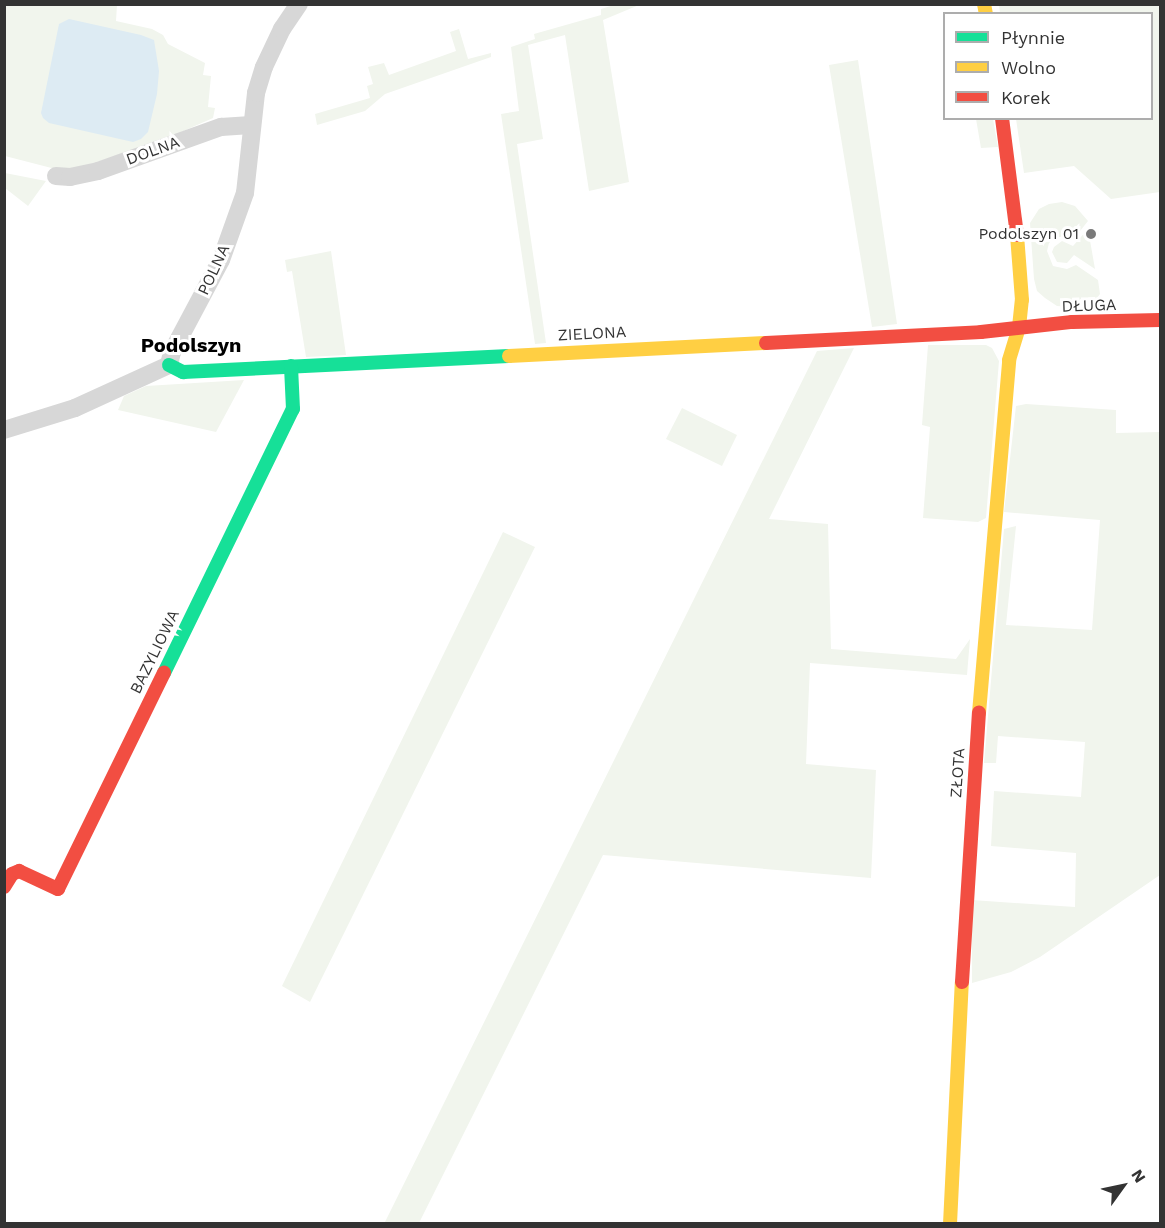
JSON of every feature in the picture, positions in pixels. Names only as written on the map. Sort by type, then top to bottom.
[{"type":"street","name":"POLNA","points":[[169,365],[172,352],[221,260],[245,193],[252,107],[264,67],[282,29],[299,4]]},
{"type":"street","name":"ZŁOTA","points":[[950,1224],[961,994],[981,676],[1009,360],[1019,327],[1022,300],[1015,207],[1002,120]]},
{"type":"street","name":"DOLNA","points":[[56,176],[70,177],[98,171],[221,127],[251,125]]},
{"type":"street","name":"DŁUGA","points":[[1019,327],[1161,320]]},
{"type":"street","name":"ZIELONA","points":[[169,365],[183,372],[970,332],[1019,327]]},
{"type":"street","points":[[4,430],[75,408],[169,365]]},
{"type":"street","name":"BAZYLIOWA","points":[[4,887],[12,874],[19,871],[58,889],[293,409],[291,366]]},
{"type":"shaded area","points":[[4,5],[117,5],[116,21],[152,29],[163,35],[168,44],[205,63],[203,75],[211,76],[208,107],[215,108],[213,118],[163,140],[67,172],[5,156]]},
{"type":"shaded area","points":[[614,5],[639,5],[603,20],[629,182],[589,191],[565,35],[528,45],[543,139],[517,144],[546,343],[535,344],[501,114],[519,111],[511,47],[535,39],[534,34],[601,15],[601,9]]},
{"type":"shaded area","points":[[999,5],[1160,5],[1160,192],[1111,199],[1074,166],[1024,173],[1016,120],[1153,120],[1153,12],[1000,12]]},
{"type":"shaded area","points":[[69,19],[154,40],[159,71],[157,94],[148,132],[141,139],[133,142],[49,123],[43,118],[41,113],[59,24]]},
{"type":"shaded area","points":[[459,29],[468,59],[491,53],[491,57],[385,94],[365,111],[317,125],[315,114],[370,98],[367,86],[373,84],[368,67],[384,63],[389,75],[456,51],[450,32]]},
{"type":"shaded area","points":[[858,60],[897,324],[872,327],[829,65]]},
{"type":"shaded area","points":[[976,120],[993,120],[998,147],[981,148]]},
{"type":"shaded area","points":[[5,173],[46,181],[28,206],[5,188]]},
{"type":"shaded area","points":[[1062,202],[1075,206],[1088,221],[1073,240],[1064,236],[1056,238],[1049,243],[1047,251],[1053,266],[1067,269],[1076,265],[1098,280],[1100,294],[1091,306],[1083,308],[1057,306],[1037,291],[1034,279],[1030,223],[1039,209],[1049,204]]},
{"type":"shaded area","points":[[1088,229],[1095,269],[1074,255],[1067,263],[1057,262],[1052,252],[1054,247],[1062,241],[1073,246]]},
{"type":"shaded area","points":[[331,251],[346,355],[306,357],[292,271],[287,272],[285,260]]},
{"type":"shaded area","points":[[928,345],[986,345],[992,348],[999,361],[986,518],[978,522],[923,518],[930,427],[922,425]]},
{"type":"shaded area","points":[[854,348],[769,519],[828,524],[831,649],[956,659],[970,639],[967,675],[810,663],[806,764],[876,770],[871,878],[603,855],[419,1223],[384,1224],[817,351]]},
{"type":"shaded area","points":[[244,380],[216,432],[118,410],[124,396],[146,386]]},
{"type":"shaded area","points":[[1026,404],[1116,410],[1116,433],[1160,432],[1160,875],[1040,957],[1011,972],[972,983],[972,900],[1075,907],[1076,853],[991,846],[994,791],[1081,797],[1085,742],[998,736],[996,763],[984,763],[1004,529],[1016,526],[1006,625],[1092,630],[1100,520],[1004,512],[1016,406]]},
{"type":"shaded area","points":[[682,408],[737,435],[722,466],[666,439]]},
{"type":"shaded area","points":[[503,532],[535,547],[310,1002],[282,986]]},
{"type":"traffic: fast","points":[[169,365],[183,372],[509,356]]},
{"type":"traffic: fast","points":[[164,673],[293,409],[291,366]]},
{"type":"traffic: slow","points":[[984,4],[986,12]]},
{"type":"traffic: slow","points":[[979,713],[1009,360],[1019,327],[1022,300],[1017,235]]},
{"type":"traffic: slow","points":[[509,356],[766,343]]},
{"type":"traffic: slow","points":[[950,1224],[962,982]]},
{"type":"traffic: jam","points":[[1002,120],[1017,235]]},
{"type":"traffic: jam","points":[[766,343],[981,332],[1072,322],[1160,320]]},
{"type":"traffic: jam","points":[[4,887],[12,874],[19,871],[58,889],[164,673]]},
{"type":"traffic: jam","points":[[962,982],[979,713]]},
{"type":"place","name":"Podolszyn 01","points":[[1091,234]]},
{"type":"district","name":"Podolszyn","points":[[191,345]]}]
